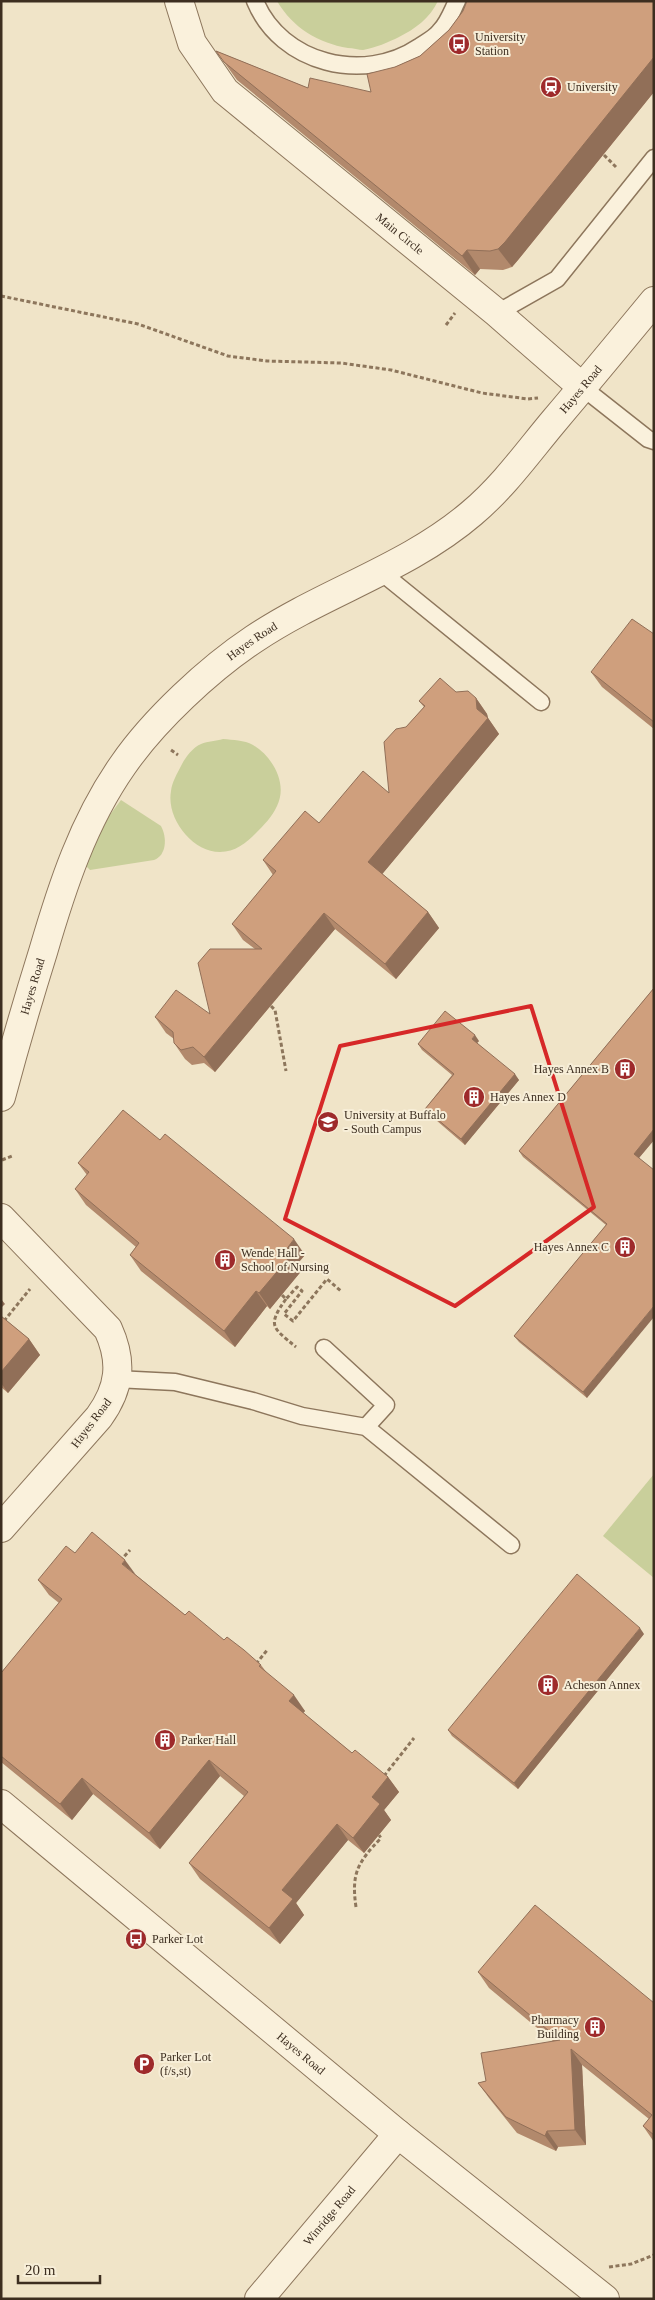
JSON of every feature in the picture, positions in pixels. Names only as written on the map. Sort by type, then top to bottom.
[{"type":"street","name":"Main Circle","points":[[179,1],[192,43],[225,91],[497,313],[582,387]]},
{"type":"street","name":"Hayes Road","points":[[1,1097],[64,879],[92,818],[124,764],[190,690],[224,661],[297,613],[381,572],[448,532],[474,512],[529,455],[654,300]]},
{"type":"street","name":"Hayes Road","points":[[1,1218],[108,1329],[118,1357],[111,1401],[1,1528]]},
{"type":"street","name":"Hayes Road","points":[[1,1804],[398,2134],[605,2299]]},
{"type":"street","name":"Winridge Road","points":[[259,2299],[398,2134]]},
{"type":"lane","points":[[255,1],[265,21],[298,51],[321,61],[343,65],[373,64],[409,54],[441,31],[457,1]]},
{"type":"lane","points":[[497,313],[557,279],[654,158]]},
{"type":"lane","name":"Main Circle","points":[[582,387],[648,439],[654,440]]},
{"type":"lane","points":[[381,572],[541,702]]},
{"type":"lane","points":[[324,1348],[386,1405],[366,1427]]},
{"type":"lane","points":[[116,1379],[175,1382],[253,1401],[302,1416],[366,1427],[511,1545]]},
{"type":"path","points":[[604,155],[616,167]]},
{"type":"path","points":[[1,296],[138,324],[228,356],[267,361],[341,363],[391,370],[482,393],[528,399],[536,398]]},
{"type":"path","points":[[171,750],[178,754]]},
{"type":"path","points":[[271,1006],[275,1010],[286,1071]]},
{"type":"path","points":[[2,1160],[12,1156]]},
{"type":"path","points":[[296,1347],[275,1330],[273,1322],[275,1315],[296,1287],[302,1291],[284,1314],[293,1321],[327,1279],[342,1292]]},
{"type":"path","points":[[2,1323],[32,1286]]},
{"type":"path","points":[[282,1295],[286,1299]]},
{"type":"path","points":[[120,1562],[130,1550]]},
{"type":"path","points":[[255,1666],[268,1649]]},
{"type":"path","points":[[382,1779],[414,1738]]},
{"type":"path","points":[[356,1907],[354,1882],[358,1865],[381,1838],[378,1835]]},
{"type":"path","points":[[606,2268],[631,2264],[654,2255]]},
{"type":"highlighted area","points":[[531,1006],[594,1207],[455,1306],[285,1219],[340,1046]]},
{"type":"green space","points":[[277,1],[438,1],[426,18],[411,30],[386,43],[363,50],[337,46],[307,33],[283,11]]},
{"type":"green space","points":[[223,739],[246,742],[267,756],[277,772],[281,789],[277,806],[262,827],[240,846],[220,852],[200,846],[183,832],[173,812],[171,791],[183,763],[195,748],[206,742]]},
{"type":"green space","points":[[121,800],[161,826],[165,840],[164,850],[154,860],[90,870],[85,865],[109,816]]},
{"type":"green space","points":[[654,1474],[654,1578],[603,1536]]},
{"type":"building","points":[[467,1],[654,1],[654,57],[505,242],[498,249],[490,251],[467,250],[462,256],[224,62],[216,51],[308,88],[310,78],[371,92],[367,74],[395,67],[420,56],[449,30],[463,11]]},
{"type":"building","points":[[632,619],[654,634],[654,722],[591,672]]},
{"type":"building","points":[[440,678],[456,692],[468,691],[476,698],[477,709],[488,718],[368,862],[428,912],[385,964],[324,913],[204,1057],[193,1047],[181,1050],[174,1043],[173,1032],[155,1017],[176,990],[210,1014],[198,963],[210,949],[262,949],[232,924],[276,871],[263,860],[305,811],[319,823],[363,771],[389,793],[384,742],[396,729],[406,727],[425,706],[419,701]]},
{"type":"building","points":[[654,988],[654,1129],[634,1154],[654,1170],[654,1306],[583,1392],[514,1336],[607,1224],[519,1151]]},
{"type":"building","name":"Hayes Annex D","points":[[445,1011],[475,1035],[472,1039],[515,1074],[461,1139],[425,1109],[454,1074],[418,1044]]},
{"type":"building","points":[[123,1110],[160,1140],[165,1134],[294,1239],[286,1250],[292,1254],[259,1293],[256,1291],[224,1331],[130,1255],[139,1243],[75,1189],[89,1172],[78,1163]]},
{"type":"building","points":[[1,1316],[29,1339],[1,1372]]},
{"type":"building","name":"Parker Hall","points":[[92,1532],[125,1560],[122,1564],[185,1615],[189,1611],[224,1640],[227,1637],[244,1650],[261,1665],[259,1666],[294,1695],[289,1701],[352,1753],[355,1750],[388,1777],[372,1797],[380,1804],[353,1838],[337,1824],[282,1890],[293,1899],[269,1928],[189,1863],[248,1792],[209,1760],[149,1833],[82,1778],[60,1804],[1,1756],[1,1673],[62,1599],[38,1580],[66,1546],[75,1553]]},
{"type":"building","name":"Acheson Annex","points":[[577,1574],[640,1628],[514,1783],[448,1730]]},
{"type":"building","name":"Pharmacy Building","points":[[535,1905],[654,2003],[654,2135],[643,2126],[652,2115],[571,2049],[575,2130],[547,2131],[545,2136],[506,2117],[478,2083],[486,2081],[481,2053],[560,2040],[478,1972]]},
{"type":"place","name":"University Station","points":[[459,44]]},
{"type":"place","name":"University","points":[[551,87]]},
{"type":"place","name":"Hayes Annex B","points":[[625,1069]]},
{"type":"place","name":"Hayes Annex D","points":[[474,1097]]},
{"type":"place","name":"University at Buffalo - South Campus","points":[[328,1122]]},
{"type":"place","name":"Hayes Annex C","points":[[625,1247]]},
{"type":"place","name":"Wende Hall - School of Nursing","points":[[225,1260]]},
{"type":"place","name":"Acheson Annex","points":[[548,1685]]},
{"type":"place","name":"Parker Hall","points":[[165,1740]]},
{"type":"place","name":"Parker Lot","points":[[136,1939]]},
{"type":"place","name":"Pharmacy Building","points":[[595,2027]]},
{"type":"place","name":"Parker Lot (f/s,st)","points":[[144,2064]]}]
